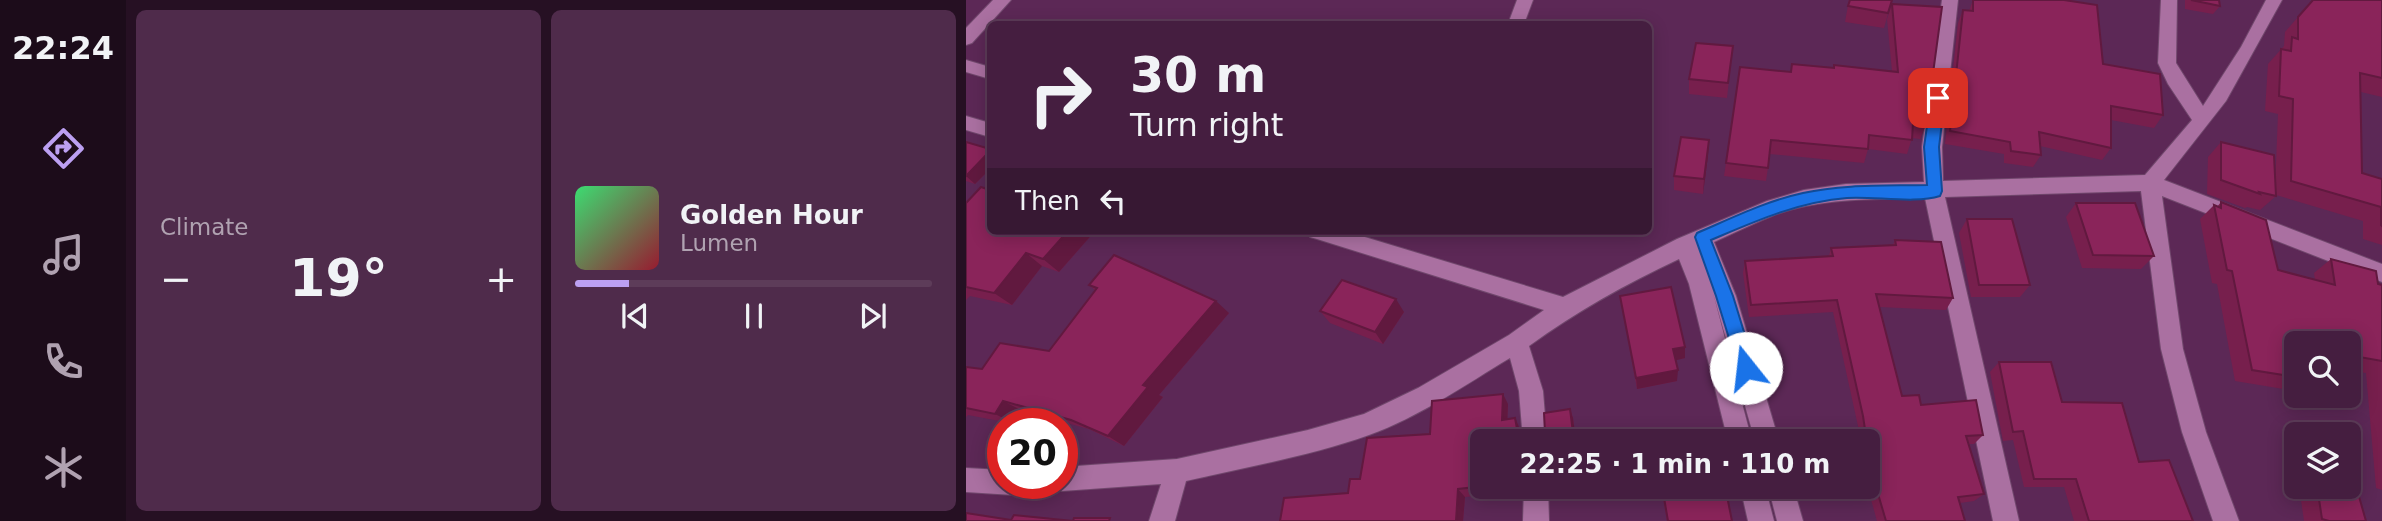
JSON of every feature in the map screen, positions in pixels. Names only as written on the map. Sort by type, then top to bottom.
[{"type":"street","points":[[966,39],[1003,0]]},
{"type":"street","points":[[1517,21],[1524,0]]},
{"type":"street","points":[[1950,0],[1932,147],[1934,191],[2007,521]]},
{"type":"street","points":[[2169,0],[2167,63],[2174,79],[2202,119]]},
{"type":"street","points":[[2150,183],[2176,156],[2202,119],[2253,43],[2274,0]]},
{"type":"street","points":[[966,66],[987,72]]},
{"type":"street","points":[[966,123],[987,129]]},
{"type":"street","points":[[2150,183],[2172,349],[2194,432],[2226,521]]},
{"type":"street","points":[[1078,478],[1177,471],[1308,442],[1368,424],[1426,396],[1517,342],[1565,307],[1693,241],[1767,209],[1804,198],[1846,192],[2150,183],[2382,273]]},
{"type":"street","points":[[1330,235],[1565,307]]},
{"type":"street","points":[[1693,241],[1700,284],[1737,429]]},
{"type":"street","points":[[1693,241],[1725,296],[1764,429]]},
{"type":"street","points":[[1517,342],[1531,391],[1534,429]]},
{"type":"street","points":[[1162,521],[1177,471]]},
{"type":"street","points":[[966,480],[987,481]]},
{"type":"street","points":[[1536,499],[1536,521]]},
{"type":"street","points":[[1755,499],[1761,521]]},
{"type":"street","points":[[1784,499],[1790,521]]},
{"type":"building","points":[[1850,0],[1892,0],[1888,13],[1848,6]]},
{"type":"building","points":[[1973,0],[2064,0],[2097,5],[2103,64],[2160,74],[2163,115],[2111,106],[2111,148],[2039,132],[2041,155],[2011,151],[2010,142],[1950,131],[1963,10],[1973,11]]},
{"type":"building","points":[[2191,0],[2219,0],[2220,6]]},
{"type":"building","points":[[2313,0],[2382,0],[2382,78],[2360,73],[2362,173],[2382,179],[2382,226],[2381,207],[2291,181],[2293,99],[2279,96],[2281,49],[2291,51],[2292,37],[2298,39],[2298,17]]},
{"type":"building","points":[[1892,4],[1942,7],[1926,125],[1913,123],[1912,140],[1869,135],[1868,149],[1771,140],[1768,168],[1726,163],[1740,67],[1791,72],[1792,64],[1834,68],[1834,65],[1898,72]]},
{"type":"building","points":[[1696,43],[1733,46],[1728,83],[1689,79]]},
{"type":"building","points":[[1681,137],[1709,140],[1704,179],[1674,176]]},
{"type":"building","points":[[966,142],[987,148],[987,154],[966,176]]},
{"type":"building","points":[[2221,142],[2274,155],[2276,196],[2259,192],[2260,194],[2221,180]]},
{"type":"building","points":[[981,187],[987,189],[987,235],[1064,235],[1043,259],[1026,253],[994,293],[966,287],[966,203]]},
{"type":"building","points":[[2221,202],[2266,220],[2278,270],[2335,285],[2331,259],[2376,271],[2378,284],[2382,285],[2382,361],[2361,357],[2361,331],[2284,331],[2284,375],[2252,370],[2232,271],[2227,270],[2214,205],[2221,208]]},
{"type":"building","points":[[2076,203],[2135,203],[2154,256],[2093,255]]},
{"type":"building","points":[[1967,219],[2012,219],[2030,285],[1979,285]]},
{"type":"building","points":[[1895,240],[1941,242],[1953,298],[1876,294],[1902,396],[1919,395],[1921,405],[1976,400],[1983,435],[1966,436],[1984,494],[1958,497],[1965,521],[1886,521],[1880,499],[1880,429],[1865,429],[1837,300],[1751,305],[1745,261],[1833,256],[1831,248],[1896,245]]},
{"type":"building","points":[[1114,255],[1216,301],[1143,385],[1148,387],[1108,436],[1078,423],[1078,408],[1028,408],[1003,401],[999,408],[987,408],[987,412],[966,408],[966,367],[982,369],[1000,343],[1049,351],[1097,288],[1089,285]]},
{"type":"building","points":[[1342,280],[1396,299],[1375,332],[1320,311]]},
{"type":"building","points":[[1671,287],[1685,347],[1673,349],[1678,370],[1636,378],[1620,296]]},
{"type":"building","points":[[1999,362],[2051,362],[2062,402],[2122,403],[2139,462],[2169,460],[2193,521],[2089,521],[2076,479],[2034,479],[2023,431],[2013,432]]},
{"type":"building","points":[[1503,394],[1502,420],[1515,418],[1517,429],[1470,429],[1470,488],[1458,489],[1456,521],[1280,521],[1284,498],[1348,493],[1350,479],[1360,479],[1367,438],[1430,434],[1432,401]]},
{"type":"building","points":[[1570,409],[1572,429],[1545,429],[1544,413]]},
{"type":"building","points":[[1664,499],[1728,499],[1732,521],[1668,521]]},
{"type":"building","points":[[2319,499],[2360,499],[2366,521],[2329,521],[2322,519]]},
{"type":"building","points":[[966,513],[1011,520],[1014,515],[1073,521],[966,521]]},
{"type":"building","points":[[1074,518],[1110,518],[1109,521],[1073,521]]},
{"type":"route","points":[[1746,368],[1725,296],[1702,237],[1767,209],[1804,198],[1846,192],[1934,191],[1932,147],[1938,98]]}]
